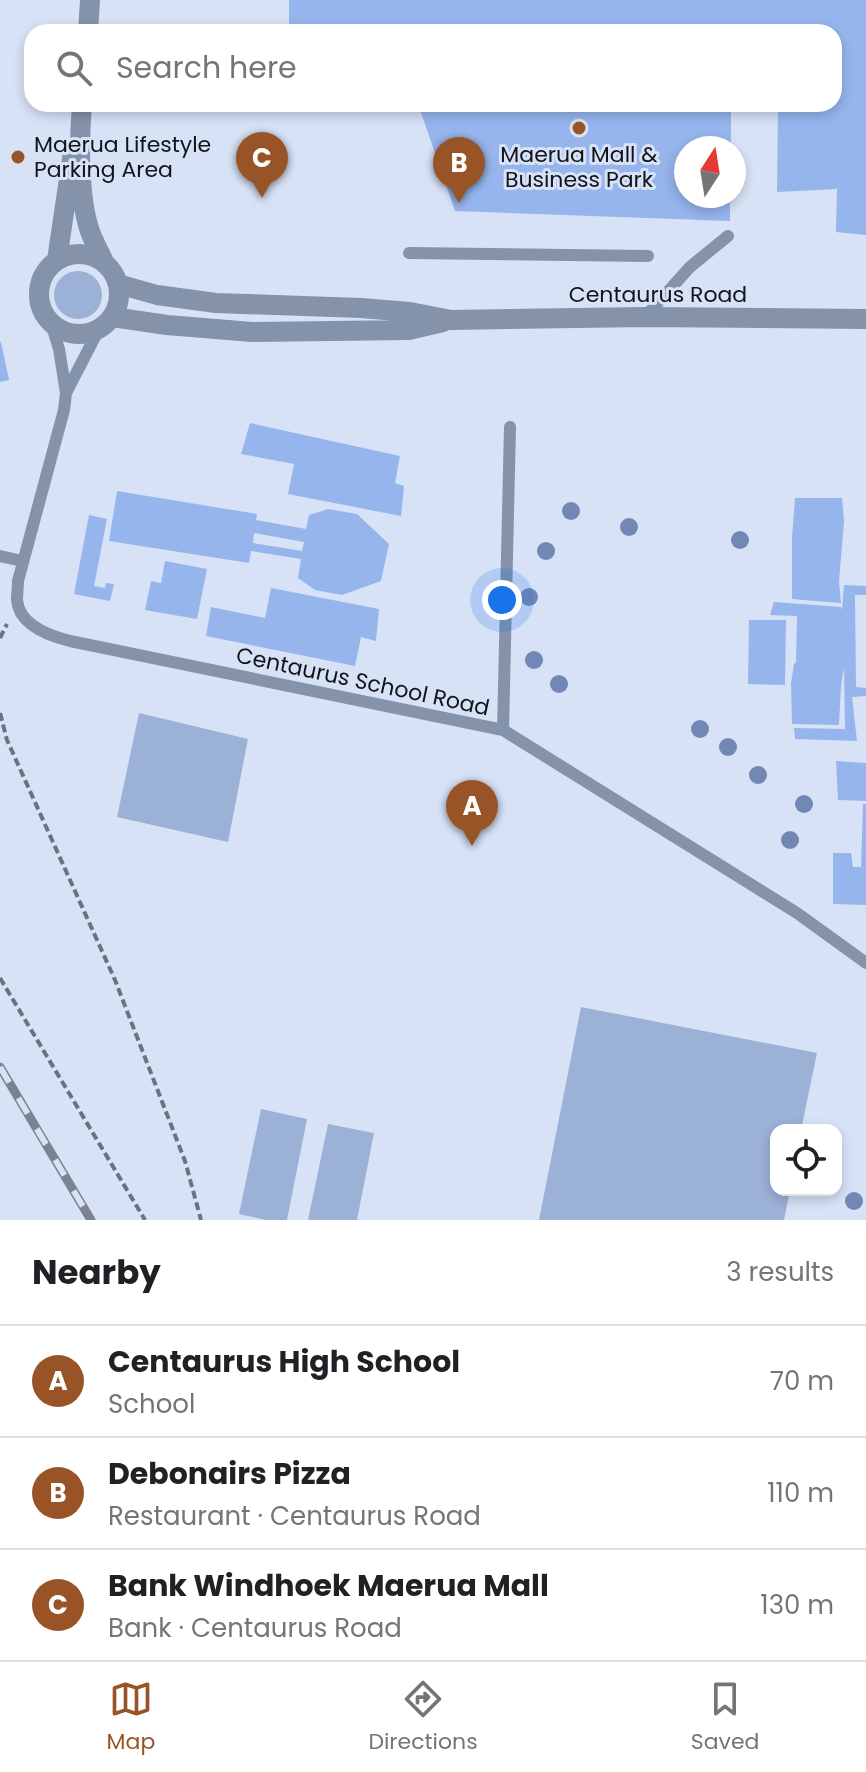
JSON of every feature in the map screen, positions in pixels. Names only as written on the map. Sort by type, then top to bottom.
[{"type":"street","points":[[88,24],[90,0]]},
{"type":"street","points":[[82,112],[85,210],[90,233],[104,262],[113,272],[120,296],[118,307],[106,323]]},
{"type":"street","points":[[57,260],[71,166],[81,125]]},
{"type":"street","points":[[51,323],[42,309],[39,295],[41,281],[48,268],[68,255],[93,256],[104,262]]},
{"type":"street","name":"Centaurus Road","points":[[118,284],[157,295],[216,303],[361,308],[410,312],[451,320],[645,317],[866,319]]},
{"type":"street","name":"Centaurus Road","points":[[51,323],[74,334],[87,334],[106,323],[252,332],[409,330],[451,320]]},
{"type":"lane","points":[[645,317],[690,267],[728,236]]},
{"type":"lane","points":[[409,253],[648,256]]},
{"type":"lane","name":"Centaurus School Road","points":[[51,323],[66,393],[18,581],[17,604],[30,623],[50,637],[503,730],[797,913],[866,963]]},
{"type":"lane","name":"Centaurus School Road","points":[[66,393],[106,323]]},
{"type":"lane","points":[[503,730],[510,427]]},
{"type":"lane","points":[[0,556],[23,561]]},
{"type":"path","points":[[0,713],[7,740],[115,980],[185,1161],[201,1220]]},
{"type":"path","points":[[0,978],[145,1220]]},
{"type":"shaded area","points":[[78,271],[95,278],[102,295],[95,312],[78,319],[61,312],[54,295],[61,278]]},
{"type":"shaded area","points":[[139,713],[248,739],[228,842],[117,817]]},
{"type":"shaded area","points":[[581,1007],[817,1053],[802,1124],[770,1124],[770,1196],[789,1196],[784,1220],[539,1220]]},
{"type":"shaded area","points":[[261,1109],[307,1119],[287,1220],[266,1220],[239,1214]]},
{"type":"shaded area","points":[[328,1124],[374,1133],[357,1220],[308,1220]]},
{"type":"building","points":[[289,0],[866,0],[866,235],[836,232],[837,189],[777,192],[778,112],[842,112],[842,24],[289,24]]},
{"type":"building","points":[[421,112],[731,112],[731,136],[674,136],[674,208],[730,208],[730,221],[455,211]]},
{"type":"building","points":[[0,342],[9,380],[0,382]]},
{"type":"building","points":[[250,423],[400,456],[395,483],[404,486],[401,516],[288,494],[294,464],[241,454]]},
{"type":"building","points":[[117,491],[257,514],[256,520],[306,529],[309,515],[328,509],[357,514],[389,544],[381,581],[342,595],[315,590],[298,578],[301,559],[251,551],[249,563],[109,541]],"holes":[[[254,533],[304,542],[302,551],[253,543]]]},
{"type":"building","points":[[795,498],[842,498],[841,603],[792,599]]},
{"type":"building","points":[[89,515],[107,519],[94,586],[105,588],[106,583],[114,584],[110,601],[74,594]]},
{"type":"building","points":[[165,561],[207,569],[197,619],[145,610],[151,581],[161,583]]},
{"type":"building","points":[[844,585],[866,586],[866,595],[855,595],[856,687],[866,688],[866,696],[852,697],[857,741],[795,739],[794,728],[845,729],[844,667],[839,725],[792,724],[791,683],[796,662],[797,616],[770,615],[774,602],[841,607],[842,610]]},
{"type":"building","points":[[271,588],[379,609],[376,641],[361,637],[355,666],[206,636],[211,607],[265,618]]},
{"type":"building","points":[[749,620],[786,620],[785,685],[748,684]]},
{"type":"building","points":[[836,761],[866,763],[866,801],[838,800]]},
{"type":"building","points":[[863,804],[866,804],[866,905],[833,904],[833,853],[851,853],[853,867],[861,867]]},
{"type":"railway","points":[[0,1067],[91,1220]]},
{"type":"place","name":"Maerua Mall & Business Park","points":[[579,128]]},
{"type":"place","name":"Maerua Lifestyle Parking Area","points":[[18,157]]},
{"type":"place","name":"Bank Windhoek Maerua Mall","points":[[262,198]]},
{"type":"place","name":"Debonairs Pizza","points":[[459,203]]},
{"type":"place","name":"Centaurus High School","points":[[472,846]]}]
